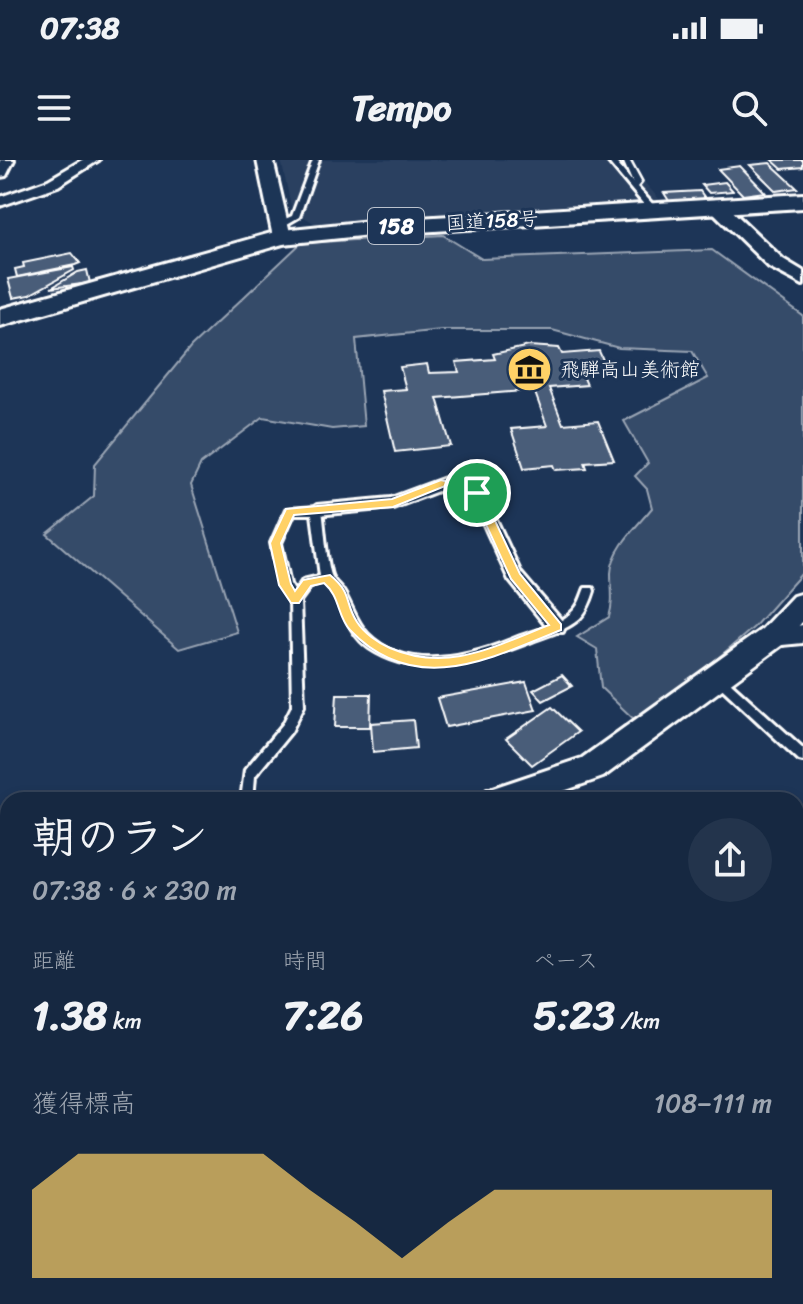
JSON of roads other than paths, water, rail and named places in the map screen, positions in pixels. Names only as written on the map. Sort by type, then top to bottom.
[{"type":"highway","name":"国道158号","points":[[0,318],[195,260],[280,231],[803,201]]},
{"type":"street","points":[[0,172],[6,160]]},
{"type":"street","points":[[0,202],[53,183],[92,160]]},
{"type":"street","points":[[265,160],[280,231]]},
{"type":"street","points":[[718,207],[776,263],[803,279]]},
{"type":"street","points":[[317,510],[393,503],[445,483],[477,493],[515,576],[557,627]]},
{"type":"street","points":[[522,792],[592,768],[772,637],[803,603]]},
{"type":"street","points":[[772,637],[803,634]]},
{"type":"lane","points":[[280,231],[295,217],[316,160]]},
{"type":"lane","points":[[610,160],[654,211]]},
{"type":"lane","points":[[626,160],[638,182],[633,186]]},
{"type":"lane","points":[[248,792],[249,774],[287,728],[298,706],[295,600],[285,585],[276,543],[290,511],[317,510],[326,578],[340,589],[351,624],[374,646],[407,661],[444,665],[483,656],[557,627],[578,613],[589,591]]},
{"type":"lane","points":[[295,600],[307,583],[326,578]]},
{"type":"lane","points":[[716,676],[803,756]]},
{"type":"place","name":"飛騨高山美術館","points":[[529,369]]}]
